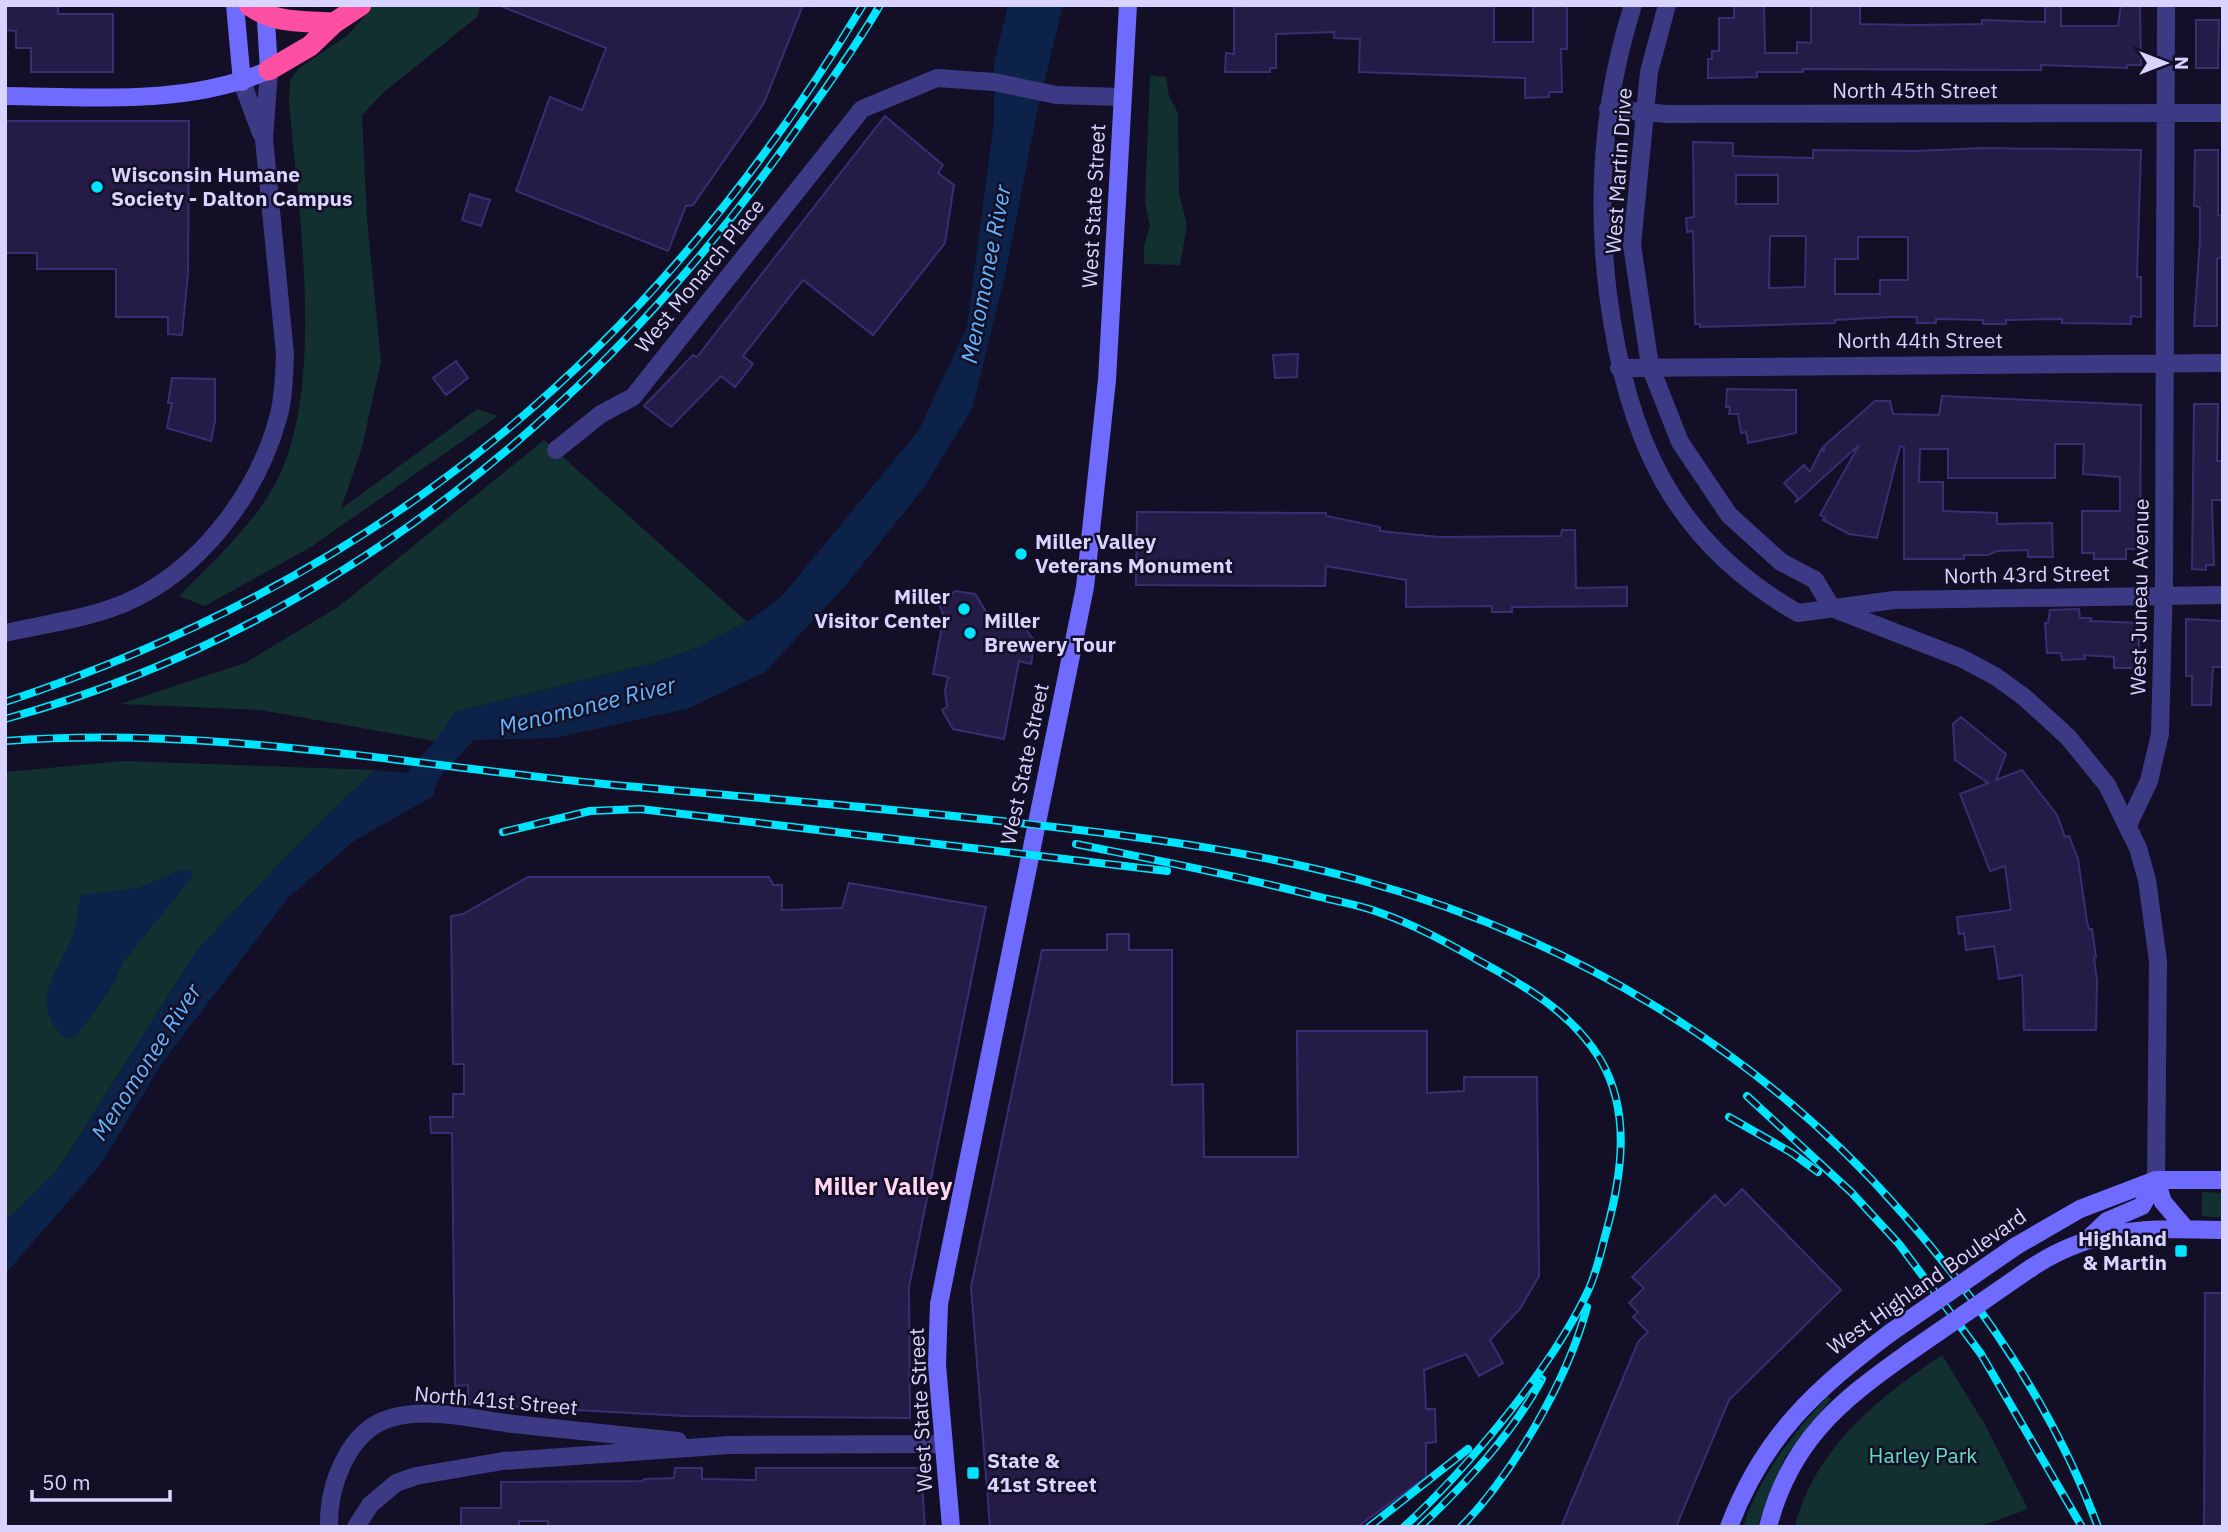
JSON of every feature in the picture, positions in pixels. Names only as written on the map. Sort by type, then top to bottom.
[{"type":"highway","points":[[269,70],[310,46],[334,23],[360,5]]},
{"type":"highway","points":[[260,9],[284,21],[334,23]]},
{"type":"street","points":[[235,5],[242,82],[264,139]]},
{"type":"street","name":"West State Street","points":[[951,1527],[937,1365],[939,1304],[1085,587],[1108,369],[1128,5]]},
{"type":"street","name":"West Martin Drive","points":[[1633,5],[1620,46],[1608,109],[1602,180],[1603,254],[1619,368],[1640,437],[1674,499],[1697,532],[1749,580],[1789,607],[1798,612],[1832,608],[1961,658],[2024,697],[2084,755],[2107,785],[2128,825]]},
{"type":"street","name":"West Martin Drive","points":[[1667,5],[1649,72],[1632,244],[1650,366],[1680,442],[1729,515],[1781,562],[1815,580],[1832,608]]},
{"type":"street","name":"West Juneau Avenue","points":[[2128,825],[2149,781],[2160,734],[2164,595],[2166,5]]},
{"type":"street","points":[[5,633],[98,613],[151,590],[188,563],[235,508],[256,475],[272,436],[278,417],[285,354],[264,139],[269,70],[260,9]]},
{"type":"street","points":[[5,96],[146,96],[242,82],[269,70]]},
{"type":"street","name":"West Monarch Place","points":[[556,450],[601,414],[633,397],[862,109],[937,78],[994,82],[1056,95],[1121,97]]},
{"type":"street","name":"North 45th Street","points":[[1608,109],[1644,113],[2223,113]]},
{"type":"street","name":"North 44th Street","points":[[1619,368],[2223,363]]},
{"type":"street","name":"North 43rd Street","points":[[1832,608],[1894,600],[2223,595]]},
{"type":"street","points":[[2128,825],[2147,880],[2158,961],[2156,1180],[2163,1202],[2186,1229]]},
{"type":"street","points":[[2090,1237],[2107,1221],[2142,1206],[2156,1180]]},
{"type":"street","name":"West Highland Boulevard","points":[[1729,1527],[1752,1476],[1789,1422],[1834,1376],[1890,1333],[2016,1246],[2080,1209],[2156,1180],[2223,1180]]},
{"type":"street","points":[[1768,1527],[1787,1476],[1822,1423],[1858,1388],[2031,1268],[2064,1248],[2090,1237],[2143,1229],[2223,1230]]},
{"type":"street","name":"North 41st Street","points":[[329,1527],[334,1489],[346,1457],[357,1439],[374,1425],[391,1418],[417,1414],[730,1446]]},
{"type":"street","name":"North 41st Street","points":[[356,1527],[381,1494],[396,1483],[416,1476],[503,1461],[730,1446],[943,1444]]},
{"type":"green space","points":[[374,5],[481,5],[477,17],[383,93],[362,115],[367,219],[381,361],[362,447],[341,509],[477,409],[498,416],[311,547],[205,606],[179,596],[239,534],[270,493],[288,454],[299,407],[305,303],[289,101],[290,80],[299,68],[348,35]]},
{"type":"green space","points":[[1150,75],[1166,77],[1169,96],[1178,113],[1179,193],[1187,225],[1180,265],[1144,264],[1144,246],[1150,226],[1145,203]]},
{"type":"green space","points":[[544,440],[747,622],[696,648],[658,662],[456,712],[435,741],[260,710],[120,704],[245,663],[338,607]]},
{"type":"green space","points":[[124,761],[375,770],[319,823],[198,949],[57,1171],[5,1221],[5,772]]},
{"type":"green space","points":[[2202,1192],[2223,1193],[2223,1218],[2202,1216]]},
{"type":"green space","name":"Harley Park","points":[[1942,1355],[1984,1423],[2028,1509],[1978,1527],[1795,1527],[1804,1499],[1833,1449],[1873,1407]]},
{"type":"green space","points":[[1828,1396],[1831,1399],[1785,1457],[1757,1527],[1743,1527],[1758,1491],[1778,1457]]},
{"type":"water","name":"Menomonee River","points":[[1008,5],[1063,5],[1036,117],[1006,271],[972,409],[923,489],[847,584],[765,672],[687,709],[554,738],[474,740],[438,779],[433,796],[354,841],[288,898],[162,1063],[101,1164],[5,1274],[5,1221],[57,1171],[198,949],[319,823],[375,770],[406,773],[435,741],[456,712],[658,662],[696,648],[747,622],[782,596],[919,430],[967,327],[994,121],[994,63]]},
{"type":"water","points":[[181,870],[191,870],[193,876],[124,961],[110,990],[78,1034],[66,1039],[54,1025],[48,1012],[47,999],[49,986],[76,927],[81,895],[138,888]]},
{"type":"building","points":[[5,5],[58,5],[58,14],[113,14],[113,72],[31,72],[31,48],[16,48],[16,31],[5,30]]},
{"type":"building","points":[[498,5],[803,5],[764,103],[693,205],[686,206],[668,251],[516,191],[550,97],[582,110],[606,48]]},
{"type":"building","points":[[1234,5],[1494,5],[1494,42],[1533,42],[1533,5],[1567,5],[1567,49],[1561,49],[1562,92],[1549,92],[1549,97],[1525,98],[1525,78],[1359,72],[1360,39],[1334,38],[1334,32],[1276,34],[1276,68],[1270,68],[1270,72],[1225,72],[1226,53],[1234,54]]},
{"type":"building","points":[[1734,5],[1764,5],[1765,53],[1797,53],[1797,42],[1811,43],[1811,5],[1860,5],[1860,24],[1916,25],[1982,24],[1982,20],[2045,22],[2045,5],[2061,5],[2061,26],[2118,26],[2121,5],[2140,5],[2141,65],[2127,65],[2127,68],[2041,65],[2041,70],[1803,69],[1803,72],[1757,72],[1757,77],[1708,78],[1708,59],[1712,59],[1712,51],[1719,51],[1719,18],[1734,18]]},
{"type":"building","points":[[2196,20],[2219,20],[2218,68],[2196,68]]},
{"type":"building","points":[[885,116],[943,165],[938,173],[954,185],[945,243],[873,335],[803,280],[743,356],[753,364],[735,387],[721,376],[671,427],[644,406],[693,355],[697,357]]},
{"type":"building","name":"Wisconsin Humane Society - Dalton Campus","points":[[5,121],[189,121],[188,273],[182,335],[168,334],[168,317],[116,317],[116,269],[37,269],[37,253],[5,253]]},
{"type":"building","points":[[1693,142],[1733,143],[1733,156],[1813,158],[1813,150],[2141,150],[2137,277],[2141,277],[2141,317],[2131,316],[2131,324],[2062,323],[2062,319],[2006,320],[2006,324],[1983,324],[1983,320],[1936,319],[1936,323],[1917,323],[1917,317],[1889,317],[1835,320],[1835,323],[1700,327],[1700,324],[1695,324],[1693,231],[1687,232],[1686,218],[1694,217]],"holes":[[[1736,175],[1778,175],[1778,204],[1736,204]],[[1770,236],[1806,236],[1805,287],[1769,288]],[[1858,237],[1908,237],[1908,280],[1880,280],[1880,294],[1835,294],[1835,259],[1858,259]]]},
{"type":"building","points":[[2195,150],[2218,150],[2218,215],[2223,216],[2223,256],[2217,259],[2217,326],[2194,326],[2200,240],[2200,207],[2194,206]]},
{"type":"building","points":[[470,194],[490,200],[481,226],[462,220]]},
{"type":"building","points":[[1298,354],[1297,377],[1275,378],[1273,355]]},
{"type":"building","points":[[456,361],[468,378],[446,395],[433,378]]},
{"type":"building","points":[[172,378],[215,379],[215,421],[211,441],[167,428],[172,403],[168,403]]},
{"type":"building","points":[[1727,389],[1796,390],[1796,433],[1748,443],[1746,432],[1741,433],[1738,414],[1729,414],[1730,407],[1726,407]]},
{"type":"building","points":[[1942,396],[2141,405],[2140,549],[2126,549],[2126,559],[2094,559],[2094,553],[2082,553],[2082,511],[2120,511],[2120,477],[2083,474],[2084,444],[2055,444],[2055,478],[1948,478],[1948,449],[1920,449],[1919,482],[1943,482],[1943,511],[1997,513],[1997,524],[2052,523],[2053,557],[2028,557],[2028,550],[1964,555],[1964,559],[1904,559],[1904,447],[1900,446],[1877,538],[1849,534],[1823,520],[1825,518],[1820,515],[1859,445],[1795,503],[1798,498],[1784,483],[1804,465],[1810,472],[1822,448],[1824,452],[1824,446],[1875,401],[1890,401],[1893,414],[1939,415]]},
{"type":"building","points":[[2194,404],[2218,404],[2217,461],[2223,461],[2223,500],[2212,500],[2214,565],[2206,565],[2206,570],[2192,569]]},
{"type":"building","points":[[1137,512],[1326,513],[1326,516],[1380,527],[1380,531],[1440,537],[1561,536],[1562,530],[1575,530],[1576,588],[1627,587],[1627,606],[1512,607],[1512,612],[1492,612],[1492,606],[1406,607],[1406,580],[1326,566],[1325,586],[1136,585]]},
{"type":"building","points":[[955,591],[975,594],[987,613],[1003,623],[1023,626],[1035,641],[1031,664],[1019,661],[1004,739],[953,729],[942,710],[947,707],[945,690],[948,677],[933,674],[944,616],[939,604]]},
{"type":"building","points":[[2079,609],[2080,618],[2091,618],[2091,621],[2139,623],[2139,668],[2114,668],[2114,657],[2084,655],[2085,659],[2062,660],[2061,653],[2047,653],[2045,623],[2048,623],[2050,610]]},
{"type":"building","points":[[2186,619],[2223,621],[2223,667],[2213,667],[2211,705],[2192,705],[2192,676],[2186,676]]},
{"type":"building","points":[[1961,717],[2006,754],[1996,780],[2022,770],[2057,815],[2065,837],[2069,836],[2078,859],[2087,922],[2089,929],[2092,929],[2096,957],[2096,1030],[2024,1030],[2022,975],[1999,979],[1994,946],[1966,950],[1964,933],[1959,934],[1957,917],[2011,910],[2005,866],[1990,871],[1960,794],[1988,783],[1955,760],[1953,724]]},
{"type":"building","points":[[528,877],[769,877],[773,885],[782,885],[782,910],[842,908],[849,883],[986,907],[909,1287],[910,1418],[685,1416],[468,1404],[468,1385],[455,1386],[452,1133],[431,1133],[430,1117],[453,1117],[453,1094],[464,1094],[464,1064],[453,1064],[451,916],[463,914]]},
{"type":"building","points":[[1107,934],[1129,934],[1129,950],[1172,950],[1172,1085],[1203,1084],[1204,1157],[1298,1157],[1297,1031],[1427,1031],[1427,1093],[1464,1091],[1464,1077],[1537,1077],[1539,1276],[1520,1309],[1490,1340],[1503,1363],[1479,1376],[1466,1354],[1424,1370],[1426,1409],[1435,1409],[1436,1442],[1426,1443],[1426,1477],[1357,1527],[990,1527],[971,1287],[1042,950],[1107,950]]},
{"type":"building","points":[[1742,1189],[1841,1290],[1729,1400],[1676,1527],[1561,1527],[1638,1342],[1648,1332],[1633,1317],[1638,1312],[1629,1303],[1644,1288],[1632,1277],[1715,1195],[1725,1206]]},
{"type":"building","points":[[2205,1293],[2223,1293],[2223,1527],[2204,1527]]},
{"type":"building","points":[[675,1468],[702,1468],[702,1479],[756,1480],[756,1468],[921,1468],[925,1527],[548,1527],[548,1521],[519,1521],[519,1527],[461,1527],[461,1508],[501,1508],[501,1482],[643,1481],[674,1478]]},
{"type":"railway","points":[[5,702],[144,650],[272,588],[390,517],[500,435],[601,344],[695,242],[782,129],[863,5]]},
{"type":"railway","points":[[5,719],[126,679],[242,627],[351,565],[454,493],[550,412],[640,323],[723,228],[799,126],[880,5]]},
{"type":"railway","points":[[5,741],[83,738],[238,743],[625,786],[1000,821],[1246,855],[1322,870],[1437,904],[1513,933],[1586,967],[1656,1007],[1723,1051],[1787,1101],[1847,1155],[1933,1249],[1989,1323],[2039,1401],[2061,1442],[2098,1527]]},
{"type":"railway","points":[[503,832],[590,811],[640,809],[1167,871]]},
{"type":"railway","points":[[1076,844],[1224,874],[1354,905],[1408,924],[1509,978],[1553,1007],[1590,1044],[1610,1079],[1620,1121],[1620,1165],[1607,1229],[1587,1293],[1552,1354],[1505,1417],[1454,1477],[1404,1527]]},
{"type":"railway","points":[[1747,1096],[1851,1192],[1899,1244],[1981,1354],[2082,1527]]},
{"type":"railway","points":[[1729,1117],[1792,1153],[1818,1172]]},
{"type":"railway","points":[[1461,1527],[1500,1480],[1536,1424],[1567,1364],[1587,1307]]},
{"type":"railway","points":[[1420,1527],[1487,1458],[1530,1400],[1542,1379]]},
{"type":"railway","points":[[1369,1527],[1468,1449]]},
{"type":"place","name":"Wisconsin Humane Society - Dalton Campus","points":[[97,187]]},
{"type":"place","name":"Miller Valley Veterans Monument","points":[[1021,554]]},
{"type":"place","name":"Miller Visitor Center","points":[[964,609]]},
{"type":"place","name":"Miller Brewery Tour","points":[[970,633]]},
{"type":"place","name":"Highland & Martin","points":[[2181,1251]]},
{"type":"place","name":"State & 41st Street","points":[[973,1473]]},
{"type":"district","name":"Miller Valley","points":[[883,1187]]}]
